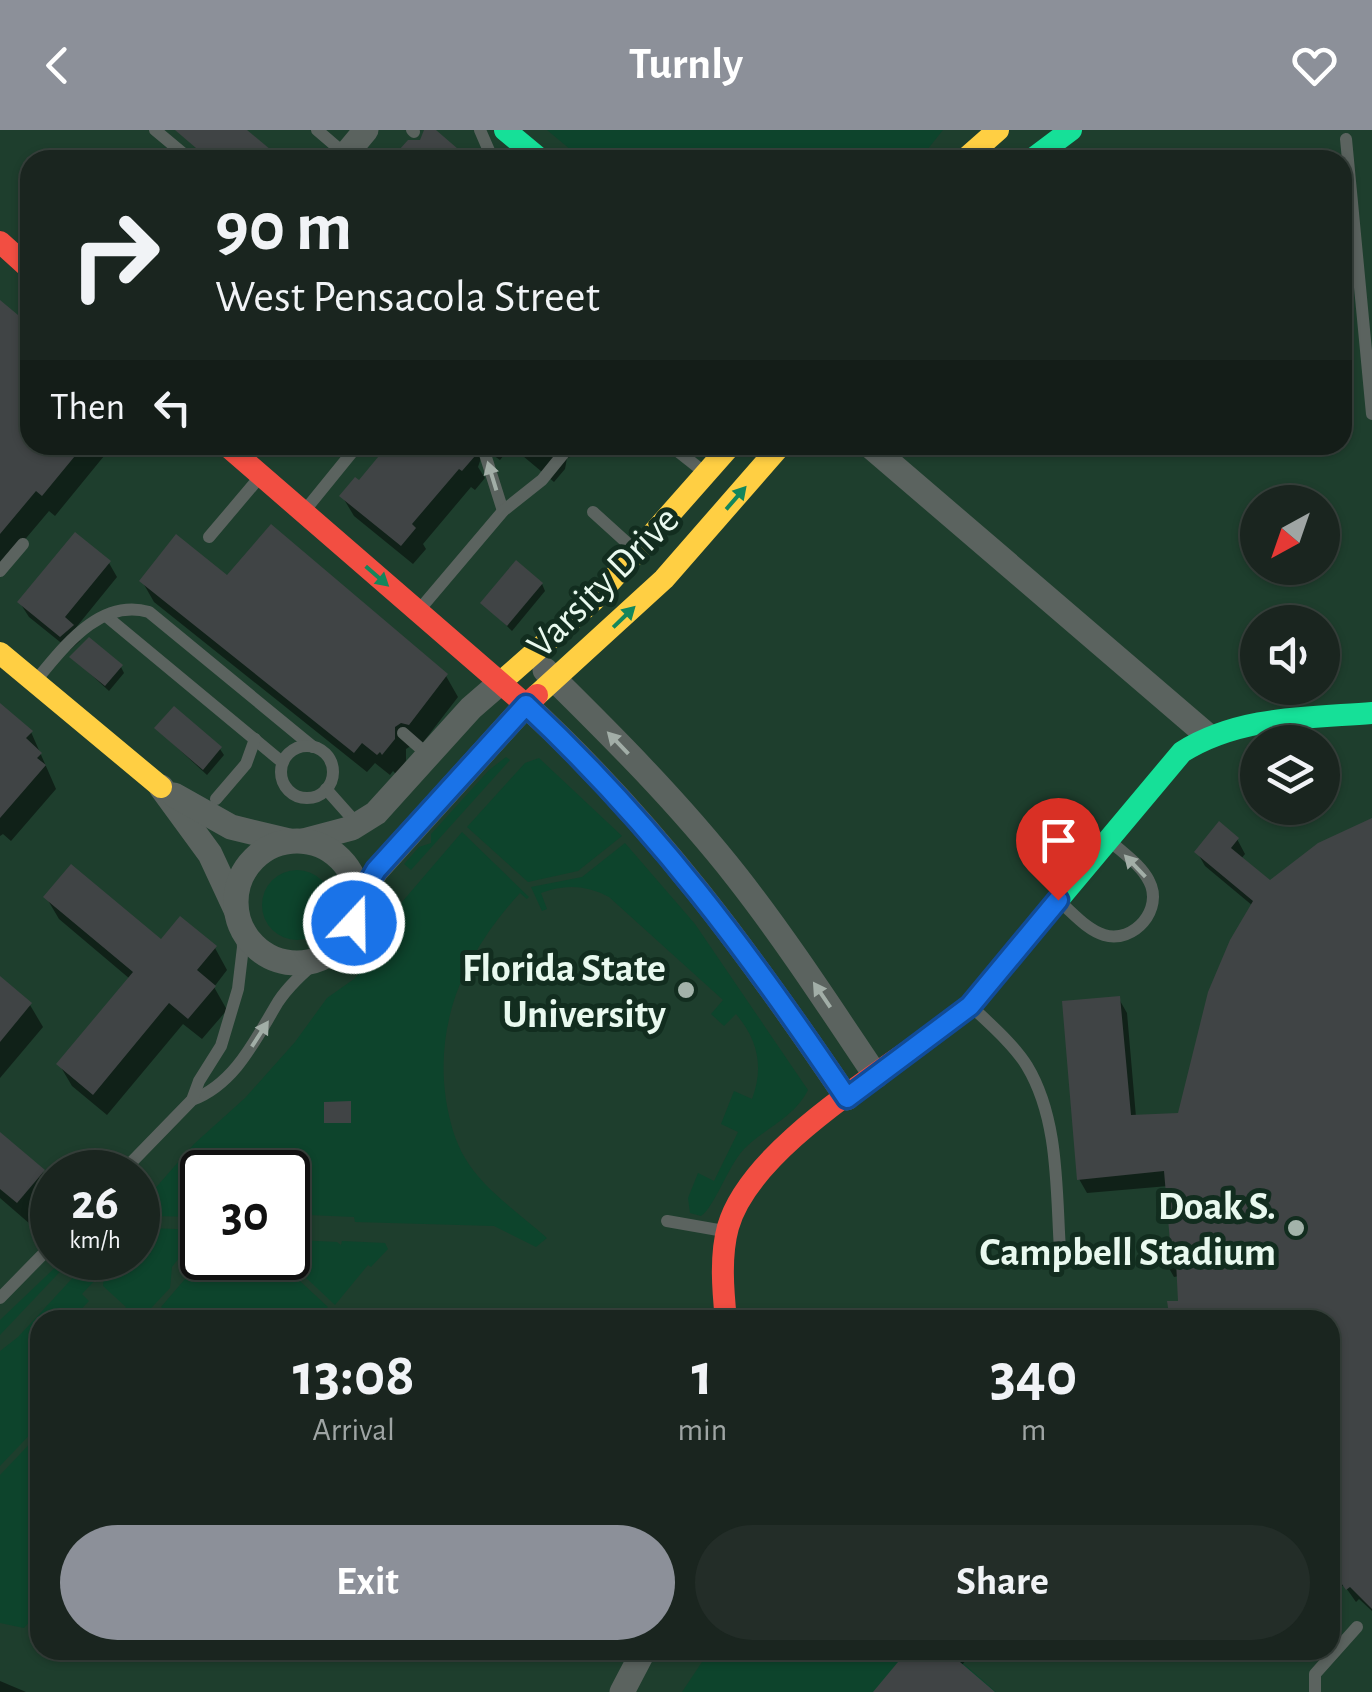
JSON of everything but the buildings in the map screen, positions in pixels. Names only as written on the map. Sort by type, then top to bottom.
[{"type":"main road","points":[[505,130],[528,150]]},
{"type":"main road","points":[[975,150],[998,130]]},
{"type":"main road","points":[[1044,150],[1071,130]]},
{"type":"main road","points":[[0,242],[20,260]]},
{"type":"main road","points":[[237,455],[526,705]]},
{"type":"main road","name":"Varsity Drive","points":[[500,682],[532,658],[640,554],[722,455]]},
{"type":"main road","name":"Varsity Drive","points":[[526,705],[664,578],[772,455]]},
{"type":"main road","points":[[0,653],[161,787]]},
{"type":"main road","points":[[725,1310],[726,1232],[734,1208],[766,1163],[970,1006],[1182,752],[1207,735],[1237,726],[1372,713]]},
{"type":"street","points":[[349,150],[366,130]]},
{"type":"street","points":[[881,455],[1207,735]]},
{"type":"street","points":[[532,658],[652,779],[728,866],[876,1076]]},
{"type":"street","name":"Varsity Drive","points":[[295,841],[358,825],[376,813],[478,700],[500,682]]},
{"type":"street","points":[[526,705],[616,794],[693,882],[740,942],[847,1098]]},
{"type":"street","name":"Varsity Drive","points":[[358,905],[376,870],[526,705]]},
{"type":"street","points":[[161,787],[232,827],[322,846],[338,857],[352,875],[358,905],[345,940],[322,957],[293,962],[273,957],[254,944],[210,854],[161,787]]},
{"type":"street","points":[[239,920],[237,890],[245,870],[267,848],[295,841]]},
{"type":"street","points":[[622,1692],[639,1660]]},
{"type":"lane","points":[[155,130],[179,150]]},
{"type":"lane","points":[[317,130],[336,150]]},
{"type":"lane","points":[[1346,140],[1347,150]]},
{"type":"lane","points":[[1352,203],[1372,414]]},
{"type":"lane","points":[[303,512],[350,455]]},
{"type":"lane","points":[[485,455],[502,511]]},
{"type":"lane","points":[[419,611],[502,511],[542,480],[562,455]]},
{"type":"lane","points":[[682,455],[706,474]]},
{"type":"lane","points":[[209,538],[260,476]]},
{"type":"lane","points":[[593,512],[640,554]]},
{"type":"lane","points":[[0,571],[23,544]]},
{"type":"lane","points":[[34,682],[77,632],[132,607],[149,612],[324,752],[333,774],[326,789],[311,798],[294,795],[282,781],[282,762],[292,750],[313,747]]},
{"type":"lane","points":[[106,616],[282,762]]},
{"type":"lane","points":[[403,733],[428,755]]},
{"type":"lane","points":[[216,798],[246,764],[255,739]]},
{"type":"lane","points":[[326,789],[358,825]]},
{"type":"lane","points":[[1058,900],[1089,928],[1105,936],[1131,933],[1143,923],[1150,911],[1151,883],[1109,840]]},
{"type":"lane","points":[[143,1150],[192,1100],[221,1046],[234,1011],[241,962],[239,920]]},
{"type":"lane","points":[[192,1100],[212,1093],[226,1079],[254,1045],[283,996],[322,957]]},
{"type":"lane","points":[[970,1006],[1025,1063],[1044,1099],[1054,1161],[1060,1250]]},
{"type":"lane","points":[[668,1221],[726,1232]]},
{"type":"lane","points":[[0,1298],[30,1268]]},
{"type":"lane","points":[[1340,1647],[1358,1627]]},
{"type":"lane","points":[[1316,1692],[1315,1674],[1328,1660]]},
{"type":"shaded area","name":"Florida State University","points":[[0,130],[1372,130],[1372,1692],[0,1692]]},
{"type":"shaded area","points":[[547,130],[943,130],[927,150],[571,150]]},
{"type":"shaded area","points":[[506,757],[510,760],[411,870],[404,864],[419,847],[431,843],[431,834],[489,770]]},
{"type":"shaded area","points":[[539,758],[622,836],[578,871],[528,882],[467,827],[525,763]]},
{"type":"shaded area","points":[[462,832],[529,897],[520,893],[484,938],[470,963],[450,1014],[444,1070],[446,1100],[458,1145],[492,1191],[547,1238],[536,1247],[494,1226],[355,1222],[354,1217],[310,1215],[310,1150],[189,1150],[245,1098],[295,1042],[327,998],[354,979],[371,960],[402,902]]},
{"type":"shaded area","points":[[625,843],[695,924],[808,1090],[787,1115],[744,1149],[701,1216],[690,1213],[688,1198],[698,1173],[714,1181],[738,1132],[721,1124],[734,1091],[752,1099],[756,1087],[757,1054],[749,1034],[736,1014],[724,1026],[711,1014],[723,1000],[609,897],[584,888],[558,888],[541,893],[547,909],[542,911],[531,887],[582,877]]},
{"type":"shaded area","points":[[297,870],[321,881],[332,905],[321,929],[297,940],[273,929],[262,905],[273,881]]},
{"type":"shaded area","points":[[180,1160],[180,1217],[160,1216],[160,1183]]},
{"type":"shaded area","points":[[160,1228],[180,1229],[180,1257],[172,1267],[170,1288],[149,1310],[123,1310],[126,1307],[103,1286],[104,1280],[160,1280]]},
{"type":"shaded area","points":[[310,1241],[341,1245],[342,1241],[385,1243],[388,1249],[371,1267],[368,1265],[335,1305],[308,1280]]},
{"type":"shaded area","points":[[42,1280],[52,1280],[0,1335],[0,1320]]},
{"type":"shaded area","points":[[71,1280],[95,1280],[82,1294],[89,1301],[81,1310],[43,1310]]},
{"type":"shaded area","points":[[184,1280],[299,1280],[328,1307],[325,1310],[161,1307]]},
{"type":"shaded area","points":[[30,1324],[30,1434],[0,1466],[0,1351]]},
{"type":"shaded area","points":[[30,1444],[30,1621],[24,1628],[0,1623],[0,1475]]},
{"type":"shaded area","points":[[703,1660],[959,1660],[996,1692],[682,1692]]},
{"type":"traffic: fast","points":[[505,130],[529,150]]},
{"type":"traffic: fast","points":[[1044,150],[1071,130]]},
{"type":"traffic: fast","points":[[932,1034],[970,1005],[1182,752],[1204,740],[1250,725],[1372,713]]},
{"type":"traffic: slow","points":[[975,150],[998,130]]},
{"type":"traffic: slow","points":[[501,682],[594,600],[722,455]]},
{"type":"traffic: slow","points":[[537,695],[664,579],[772,455]]},
{"type":"traffic: slow","points":[[0,653],[161,787]]},
{"type":"traffic: jam","points":[[0,242],[20,260]]},
{"type":"traffic: jam","points":[[238,455],[526,705],[537,695]]},
{"type":"traffic: jam","points":[[725,1310],[724,1250],[728,1227],[740,1199],[760,1172],[815,1120],[932,1034]]},
{"type":"place","name":"Florida State University","points":[[686,990]]},
{"type":"place","name":"Doak S. Campbell Stadium","points":[[1296,1228]]},
{"type":"route","points":[[354,923],[363,892],[376,870],[526,705],[616,794],[693,882],[767,980],[847,1098],[970,1006],[1058,900]]}]
